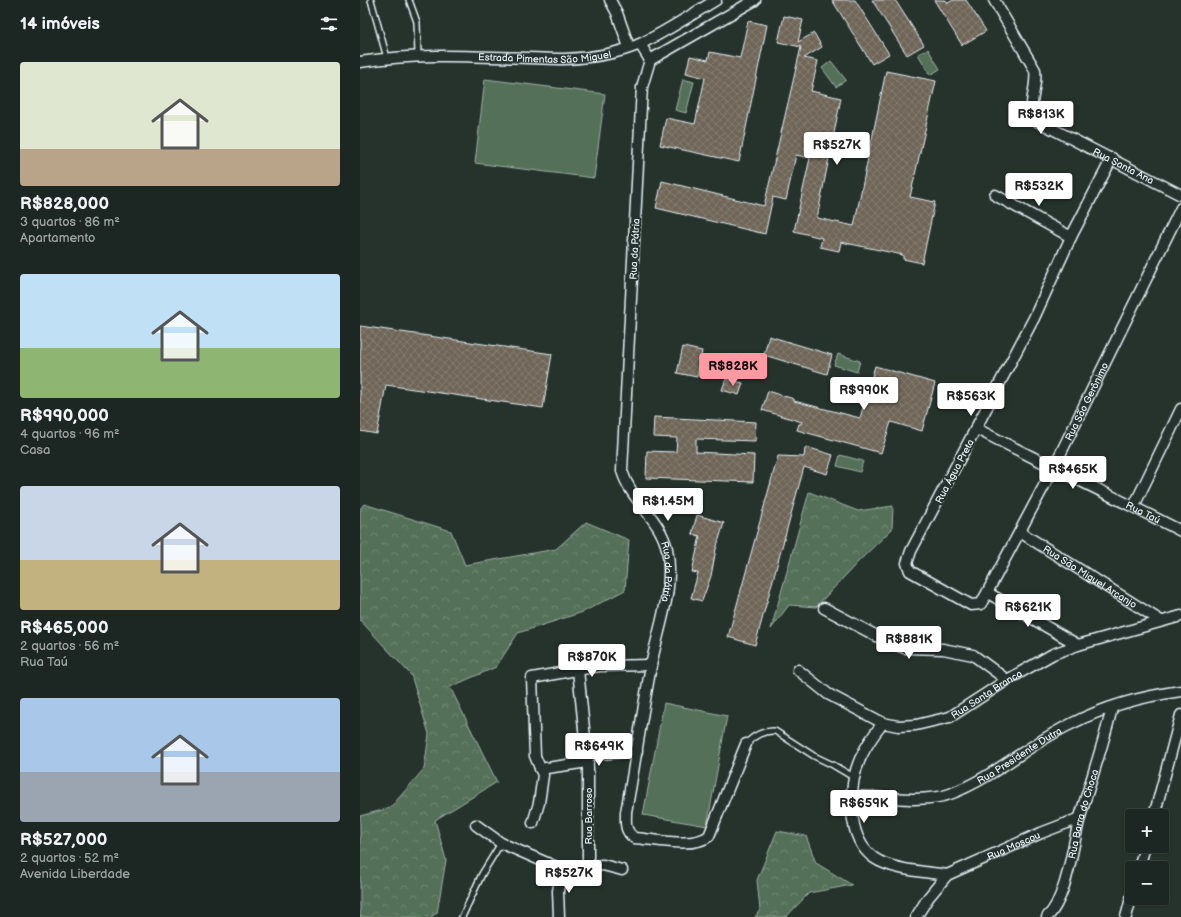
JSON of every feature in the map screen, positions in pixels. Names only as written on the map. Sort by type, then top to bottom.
[{"type":"street","points":[[610,0],[617,13],[629,47]]},
{"type":"street","name":"Estrada Pimentas São Miguel","points":[[360,62],[387,58],[418,56],[564,59],[608,53],[640,44],[701,4],[716,0]]},
{"type":"street","points":[[640,44],[650,60],[755,0]]},
{"type":"street","name":"Rua Santa Ana","points":[[994,0],[1035,70],[1036,81],[1030,110],[1037,121],[1112,158],[1181,195]]},
{"type":"street","name":"Rua da Pátria","points":[[650,60],[642,87],[622,471],[631,491],[662,532],[667,549],[669,568],[626,812],[626,827],[628,833],[634,838],[692,843],[704,840],[709,836],[746,744]]},
{"type":"street","name":"Rua Água Preta","points":[[988,592],[981,604],[971,605],[910,571],[907,567],[907,563],[911,551],[977,429],[1034,318],[1071,237],[1112,158]]},
{"type":"street","points":[[996,195],[1071,237]]},
{"type":"street","name":"Rua São Gerônimo","points":[[988,592],[1053,469],[1181,208]]},
{"type":"street","points":[[1134,506],[1181,409]]},
{"type":"street","name":"Rua Taú","points":[[977,429],[1053,469],[1134,506],[1181,531]]},
{"type":"street","name":"Rua São Miguel Arcanjo","points":[[1020,532],[1161,621]]},
{"type":"street","points":[[988,592],[1078,645]]},
{"type":"street","points":[[824,608],[888,642],[905,648],[943,648],[972,655],[1007,680]]},
{"type":"street","name":"Rua Santa Branca","points":[[798,670],[828,694],[883,723],[898,726],[916,726],[950,717],[1007,680],[1053,654],[1078,645],[1181,616]]},
{"type":"street","points":[[533,823],[539,803],[543,775],[535,756],[532,678],[624,664],[651,665]]},
{"type":"street","name":"Rua Barroso","points":[[578,670],[587,759],[588,866]]},
{"type":"street","name":"Rua Presidente Dutra","points":[[853,796],[926,798],[949,795],[968,786],[1070,724],[1112,708],[1159,694],[1181,691]]},
{"type":"street","name":"Rua Barra do Choca","points":[[1047,917],[1057,903],[1064,881],[1074,847],[1080,818],[1104,743],[1112,708]]},
{"type":"street","points":[[1156,809],[1181,715]]},
{"type":"street","points":[[883,723],[860,760],[855,778],[853,796],[854,830],[864,848],[874,858],[887,864],[947,875],[928,898],[916,917]]},
{"type":"street","points":[[540,769],[587,759],[637,751]]},
{"type":"street","name":"Rua Moscou","points":[[947,875],[1041,833],[1080,818]]},
{"type":"street","points":[[476,825],[501,844],[561,868],[603,865],[622,870]]},
{"type":"street","points":[[559,917],[558,890],[560,880],[576,867]]},
{"type":"street","points":[[1126,917],[1129,905]]},
{"type":"lane","points":[[371,0],[387,58]]},
{"type":"lane","points":[[409,0],[417,22],[418,56]]},
{"type":"lane","points":[[746,744],[752,738],[760,734],[775,731],[814,756],[855,778]]},
{"type":"lane","points":[[462,917],[482,874],[501,844]]},
{"type":"green space","points":[[928,49],[940,69],[930,75],[918,54]]},
{"type":"green space","points":[[831,61],[846,80],[836,87],[822,68]]},
{"type":"green space","points":[[485,79],[605,94],[594,178],[475,163]]},
{"type":"green space","points":[[683,79],[694,82],[686,113],[675,110]]},
{"type":"green space","points":[[838,354],[860,361],[857,372],[834,365]]},
{"type":"green space","points":[[840,455],[863,461],[860,472],[837,466]]},
{"type":"green space","points":[[809,492],[858,511],[893,506],[892,529],[858,562],[816,607],[789,605],[771,629]]},
{"type":"green space","points":[[364,504],[451,531],[465,565],[556,549],[586,522],[629,540],[625,590],[583,612],[518,633],[496,667],[450,687],[497,782],[435,820],[446,860],[437,913],[431,917],[360,917],[360,816],[390,808],[424,769],[429,734],[411,675],[360,620],[360,509]]},
{"type":"green space","points":[[664,703],[727,716],[707,826],[643,815]]},
{"type":"green space","points":[[777,831],[806,836],[816,863],[852,885],[809,893],[786,917],[755,917],[760,910],[757,880]]},
{"type":"building","points":[[832,0],[855,0],[889,54],[872,64]]},
{"type":"building","points":[[872,0],[895,0],[924,45],[907,55]]},
{"type":"building","points":[[934,0],[946,0],[948,3],[953,0],[966,0],[986,31],[962,45]]},
{"type":"building","points":[[784,16],[803,20],[798,42],[814,33],[822,47],[804,58],[818,61],[811,91],[841,98],[817,218],[854,226],[886,71],[936,81],[910,197],[935,202],[922,263],[903,259],[903,255],[841,242],[839,251],[820,247],[822,238],[794,231],[810,158],[796,155],[786,200],[773,197],[765,234],[656,208],[662,181],[764,206],[801,47],[778,42]]},
{"type":"building","points":[[748,21],[767,25],[739,162],[660,145],[666,118],[695,124],[705,78],[686,73],[690,56],[708,60],[710,52],[740,58]]},
{"type":"building","points":[[360,326],[552,354],[543,408],[386,385],[377,434],[360,431]]},
{"type":"building","points":[[769,336],[832,355],[827,374],[764,355]]},
{"type":"building","points":[[683,347],[702,351],[697,377],[677,373]]},
{"type":"building","points":[[875,366],[935,383],[922,431],[891,422],[881,453],[797,430],[799,424],[802,422],[762,410],[768,391],[794,399],[794,401],[860,418]]},
{"type":"building","points":[[726,379],[743,383],[739,395],[722,390]]},
{"type":"building","points":[[654,417],[756,422],[755,441],[696,439],[696,452],[754,455],[753,482],[646,478],[647,451],[676,452],[677,438],[653,437]]},
{"type":"building","points":[[806,447],[833,455],[827,474],[804,467],[755,645],[728,637],[778,456],[804,457]]},
{"type":"building","points":[[697,515],[724,523],[716,549],[711,576],[702,601],[691,598],[698,573],[692,572],[700,536],[692,534]]}]
